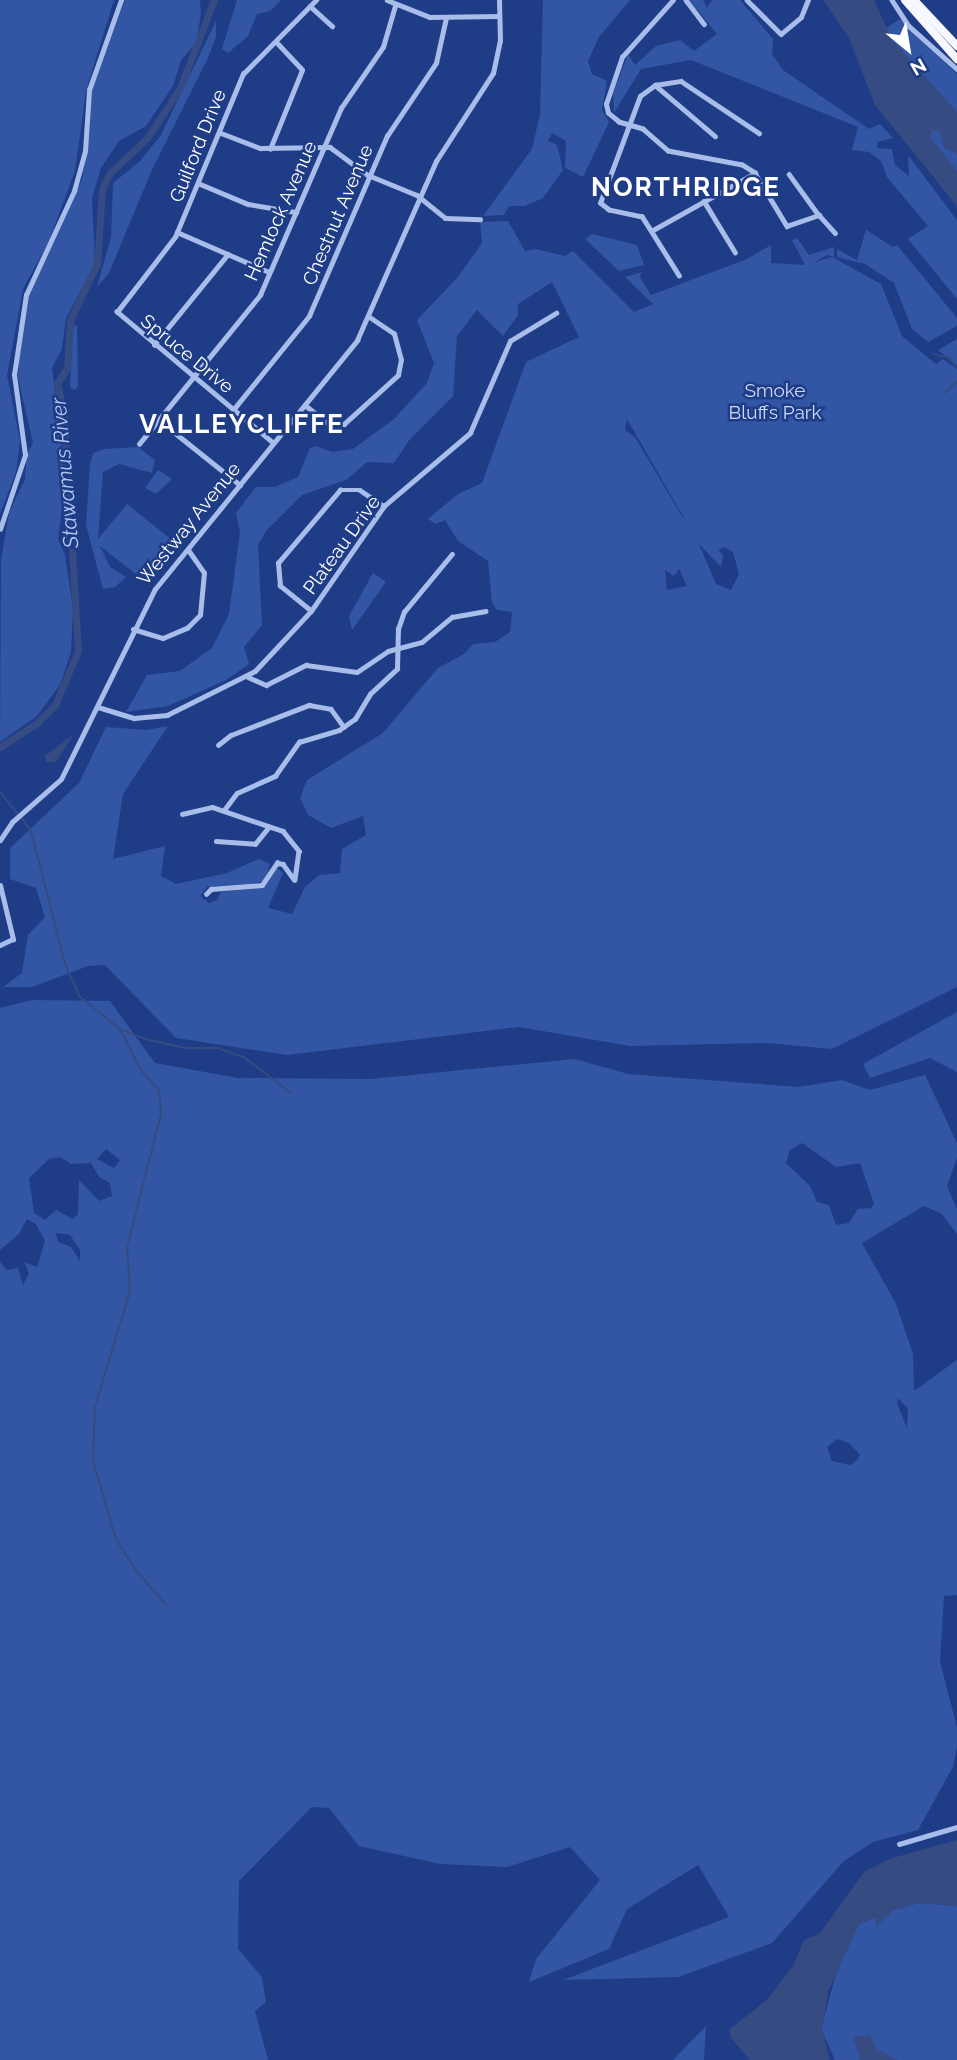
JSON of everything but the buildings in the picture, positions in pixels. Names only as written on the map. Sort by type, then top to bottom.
[{"type":"highway","points":[[905,0],[957,59]]},
{"type":"highway","points":[[914,0],[957,46]]},
{"type":"street","points":[[0,529],[25,455],[14,375],[26,295],[74,191],[85,150],[89,90],[121,0]]},
{"type":"street","name":"Guilford Drive","points":[[117,312],[177,232],[221,133],[243,74],[316,0]]},
{"type":"street","points":[[387,0],[395,6],[446,18],[499,16]]},
{"type":"street","name":"Westway Avenue","points":[[0,839],[12,822],[61,779],[155,589],[354,345],[369,317],[439,155],[493,73],[499,0]]},
{"type":"street","points":[[673,0],[624,53],[608,93],[608,113],[643,129],[668,151],[742,165],[755,173],[789,227],[819,215]]},
{"type":"street","points":[[686,0],[704,24]]},
{"type":"street","points":[[747,0],[776,32],[784,32],[804,13],[808,0]]},
{"type":"street","points":[[892,0],[909,26],[957,69]]},
{"type":"street","points":[[310,6],[332,26]]},
{"type":"street","name":"Hemlock Avenue","points":[[139,444],[260,295],[341,108],[383,47],[395,6]]},
{"type":"street","name":"Chestnut Avenue","points":[[233,410],[309,316],[372,177],[387,136],[436,63],[446,18]]},
{"type":"street","points":[[270,149],[302,70],[276,42]]},
{"type":"street","points":[[678,276],[653,230],[640,215],[608,210],[600,203],[640,96],[655,85],[684,82],[759,133]]},
{"type":"street","points":[[655,85],[715,136]]},
{"type":"street","points":[[221,133],[270,149],[325,147],[372,177],[421,197],[449,220],[480,219]]},
{"type":"street","points":[[653,230],[755,173]]},
{"type":"street","points":[[789,174],[835,233]]},
{"type":"street","points":[[198,183],[253,205],[296,212]]},
{"type":"street","points":[[704,201],[735,252]]},
{"type":"street","points":[[177,232],[269,272]]},
{"type":"street","points":[[154,345],[228,254]]},
{"type":"street","name":"Spruce Drive","points":[[117,312],[274,444]]},
{"type":"street","name":"Plateau Drive","points":[[97,707],[134,718],[156,717],[248,677],[312,611],[384,506],[466,438],[506,347],[522,331],[556,313]]},
{"type":"street","points":[[304,405],[328,424],[344,424],[398,375],[401,360],[394,334],[369,317]]},
{"type":"street","points":[[159,420],[241,485]]},
{"type":"street","points":[[312,611],[280,586],[278,563],[340,490],[360,490],[384,506]]},
{"type":"street","points":[[133,629],[163,638],[187,628],[200,615],[204,573],[188,550]]},
{"type":"street","points":[[224,810],[237,793],[275,776],[299,742],[344,727],[397,669],[398,629],[404,612],[452,554]]},
{"type":"street","points":[[248,677],[266,685],[306,665],[357,672],[399,648],[422,642],[452,617],[485,611]]},
{"type":"street","points":[[219,745],[231,735],[309,705],[331,709],[344,727]]},
{"type":"street","points":[[182,814],[201,807],[224,810],[290,836],[299,850],[295,880],[284,864],[277,863],[262,885],[211,889],[206,894]]},
{"type":"street","points":[[216,841],[255,844],[269,827]]},
{"type":"street","points":[[0,885],[13,939],[0,945]]},
{"type":"street","points":[[899,1844],[957,1827]]},
{"type":"green space","points":[[0,0],[114,0],[86,91],[75,171],[48,243],[23,289],[7,375],[20,441],[16,472],[0,514]]},
{"type":"green space","points":[[125,0],[200,0],[201,14],[196,43],[181,60],[173,86],[146,126],[119,141],[101,168],[92,198],[95,264],[66,318],[62,349],[52,368],[64,463],[59,482],[64,494],[58,539],[65,555],[73,609],[71,652],[60,685],[37,716],[0,742],[1,560],[9,513],[25,479],[27,454],[33,443],[18,378],[28,295],[82,179],[91,91]]},
{"type":"green space","points":[[237,0],[281,0],[270,11],[257,14],[248,36],[228,53],[222,49]]},
{"type":"green space","points":[[543,0],[630,0],[599,37],[588,61],[592,74],[607,81],[602,110],[609,122],[583,177],[565,168],[566,141],[552,133],[548,141],[557,145],[563,170],[543,198],[525,206],[509,206],[504,215],[483,216],[532,149],[540,114]]},
{"type":"green space","points":[[689,0],[703,0],[707,8],[712,0],[740,0],[773,39],[772,54],[783,70],[869,129],[880,124],[893,138],[878,142],[877,148],[892,149],[895,165],[909,176],[908,155],[957,220],[957,299],[908,239],[928,226],[887,177],[881,161],[869,152],[852,150],[858,127],[691,60],[641,69],[614,113],[613,94],[628,54],[635,65],[656,46],[680,40],[694,51],[717,34]]},
{"type":"green space","points":[[874,0],[886,28],[900,19],[957,74],[957,119],[871,19]]},
{"type":"green space","points":[[216,21],[216,37],[208,58],[151,172],[109,273],[97,287],[111,237],[113,183],[140,161],[161,135]]},
{"type":"green space","points":[[907,106],[957,135],[957,206],[929,170]]},
{"type":"green space","name":"Smoke Bluffs Park","points":[[508,221],[525,251],[535,249],[565,256],[573,251],[634,312],[653,304],[625,277],[642,272],[640,277],[651,295],[747,259],[771,245],[771,263],[805,265],[792,240],[797,238],[809,255],[834,247],[834,257],[827,255],[815,262],[832,257],[881,284],[902,336],[936,364],[943,359],[957,369],[957,987],[832,1049],[767,1043],[630,1046],[519,1027],[287,1055],[176,1038],[105,965],[88,966],[32,987],[3,987],[22,973],[28,935],[45,917],[36,888],[10,879],[10,848],[79,783],[106,727],[147,730],[168,726],[123,794],[113,859],[165,846],[161,876],[176,884],[227,873],[259,859],[270,864],[265,881],[223,889],[208,886],[200,896],[209,903],[217,900],[221,892],[263,887],[275,866],[283,873],[268,908],[292,914],[305,887],[319,875],[340,873],[342,849],[366,835],[363,816],[331,828],[308,815],[300,798],[307,780],[383,733],[438,668],[464,654],[473,644],[495,642],[510,632],[512,612],[497,610],[492,603],[488,561],[458,541],[445,520],[436,524],[428,519],[458,494],[482,483],[526,362],[579,337],[552,282],[518,304],[518,315],[503,336],[477,310],[457,336],[453,396],[410,439],[394,463],[367,462],[346,480],[302,495],[266,531],[258,545],[262,625],[244,647],[249,664],[226,680],[168,706],[126,712],[147,675],[180,671],[212,648],[229,614],[240,532],[236,513],[256,487],[275,487],[298,477],[310,448],[316,446],[332,452],[353,449],[394,419],[427,383],[434,363],[417,320],[458,277],[482,243],[480,222]],"holes":[[[627,419],[684,518],[635,437],[625,430]],[[699,544],[721,567],[723,555],[718,550],[724,547],[733,552],[739,574],[731,590],[716,584]],[[679,569],[687,586],[667,590],[665,570],[674,576]]]},
{"type":"green space","points":[[866,230],[893,247],[897,245],[957,318],[957,326],[928,342],[912,329],[894,283],[865,264],[837,257],[837,249],[857,260]]},
{"type":"green space","points":[[592,234],[637,245],[644,265],[619,271],[585,239]]},
{"type":"green space","points":[[77,325],[78,386],[74,390],[70,387],[73,327]]},
{"type":"green space","points":[[957,339],[957,365],[938,350]]},
{"type":"green space","points":[[138,447],[155,460],[152,473],[119,464],[103,472],[98,539],[127,504],[173,541],[142,579],[100,546],[110,567],[126,577],[115,587],[103,589],[86,525],[90,464],[93,453],[104,449]]},
{"type":"green space","points":[[158,470],[172,479],[156,494],[145,488]]},
{"type":"green space","points":[[373,573],[386,582],[352,630],[349,616]]},
{"type":"green space","points":[[32,1000],[110,1001],[155,1063],[238,1078],[371,1079],[575,1059],[628,1074],[799,1087],[842,1080],[870,1090],[925,1075],[957,1143],[957,1158],[947,1186],[957,1209],[957,1234],[942,1214],[924,1206],[862,1243],[896,1304],[913,1354],[914,1391],[957,1360],[957,1595],[944,1596],[940,1662],[957,1727],[957,1747],[953,1767],[918,1830],[873,1842],[844,1861],[772,1943],[678,1977],[563,1980],[729,1917],[698,1865],[627,1909],[609,1949],[529,1982],[536,1959],[600,1880],[570,1847],[507,1867],[440,1864],[359,1846],[329,1808],[312,1807],[239,1881],[238,1949],[262,1977],[266,2002],[255,2011],[268,2060],[0,2060],[0,1262],[7,1270],[18,1268],[23,1285],[29,1273],[24,1262],[37,1267],[45,1241],[36,1224],[27,1219],[19,1234],[0,1250],[0,1008]],"holes":[[[802,1143],[836,1167],[860,1163],[874,1204],[871,1208],[858,1209],[849,1223],[836,1225],[829,1205],[817,1202],[810,1186],[786,1163],[790,1150]],[[106,1149],[120,1160],[114,1168],[97,1159]],[[60,1157],[71,1164],[91,1163],[99,1177],[110,1183],[112,1196],[99,1201],[79,1180],[78,1214],[73,1219],[56,1210],[45,1220],[34,1213],[29,1178],[49,1159]],[[56,1233],[70,1235],[80,1250],[80,1261],[71,1247],[58,1242]],[[898,1398],[908,1409],[907,1428],[897,1403]],[[837,1439],[849,1443],[860,1455],[850,1465],[832,1461],[827,1447]]]},
{"type":"green space","points":[[957,1012],[957,1072],[930,1058],[870,1078],[863,1064]]},
{"type":"green space","points":[[919,1903],[957,1906],[957,2060],[835,2060],[821,2029],[838,1967],[859,1924],[876,1917],[876,1926],[893,1910]]},
{"type":"green space","points":[[706,2026],[704,2060],[673,2060]]},
{"type":"shaded area","points":[[823,0],[874,0],[892,40],[957,112],[957,154],[944,147],[940,131],[932,130],[930,137],[957,171],[957,206],[875,105],[849,38]]},
{"type":"shaded area","points":[[74,734],[56,762],[46,762],[45,756]]},
{"type":"shaded area","points":[[957,1840],[957,1906],[919,1903],[893,1910],[876,1926],[876,1917],[859,1924],[828,1992],[822,2030],[830,2060],[750,2060],[730,2037],[730,2029],[767,2000],[793,1966],[804,1940],[820,1933],[864,1872],[889,1859]]},
{"type":"shaded area","points":[[870,2035],[876,2049],[898,2060],[860,2060],[853,2037]]},
{"type":"waterway","name":"Stawamus River","points":[[0,747],[37,723],[55,705],[78,651],[64,415],[57,383],[67,368],[70,320],[97,264],[102,190],[109,174],[147,138],[180,88],[214,0]]},
{"type":"waterway","points":[[933,354],[949,358],[957,367]]},
{"type":"waterway","points":[[944,393],[957,382]]},
{"type":"waterway","points":[[0,792],[17,813]]},
{"type":"waterway","points":[[21,817],[31,831],[65,964],[79,996],[120,1029],[145,1039],[185,1048],[218,1048],[245,1058],[291,1093]]},
{"type":"waterway","points":[[120,1029],[140,1069],[159,1090],[161,1114],[127,1247],[130,1291],[95,1407],[93,1461],[116,1539],[134,1568],[167,1606]]},
{"type":"district","name":"NORTHRIDGE","points":[[686,188]]},
{"type":"district","name":"VALLEYCLIFFE","points":[[242,425]]}]
